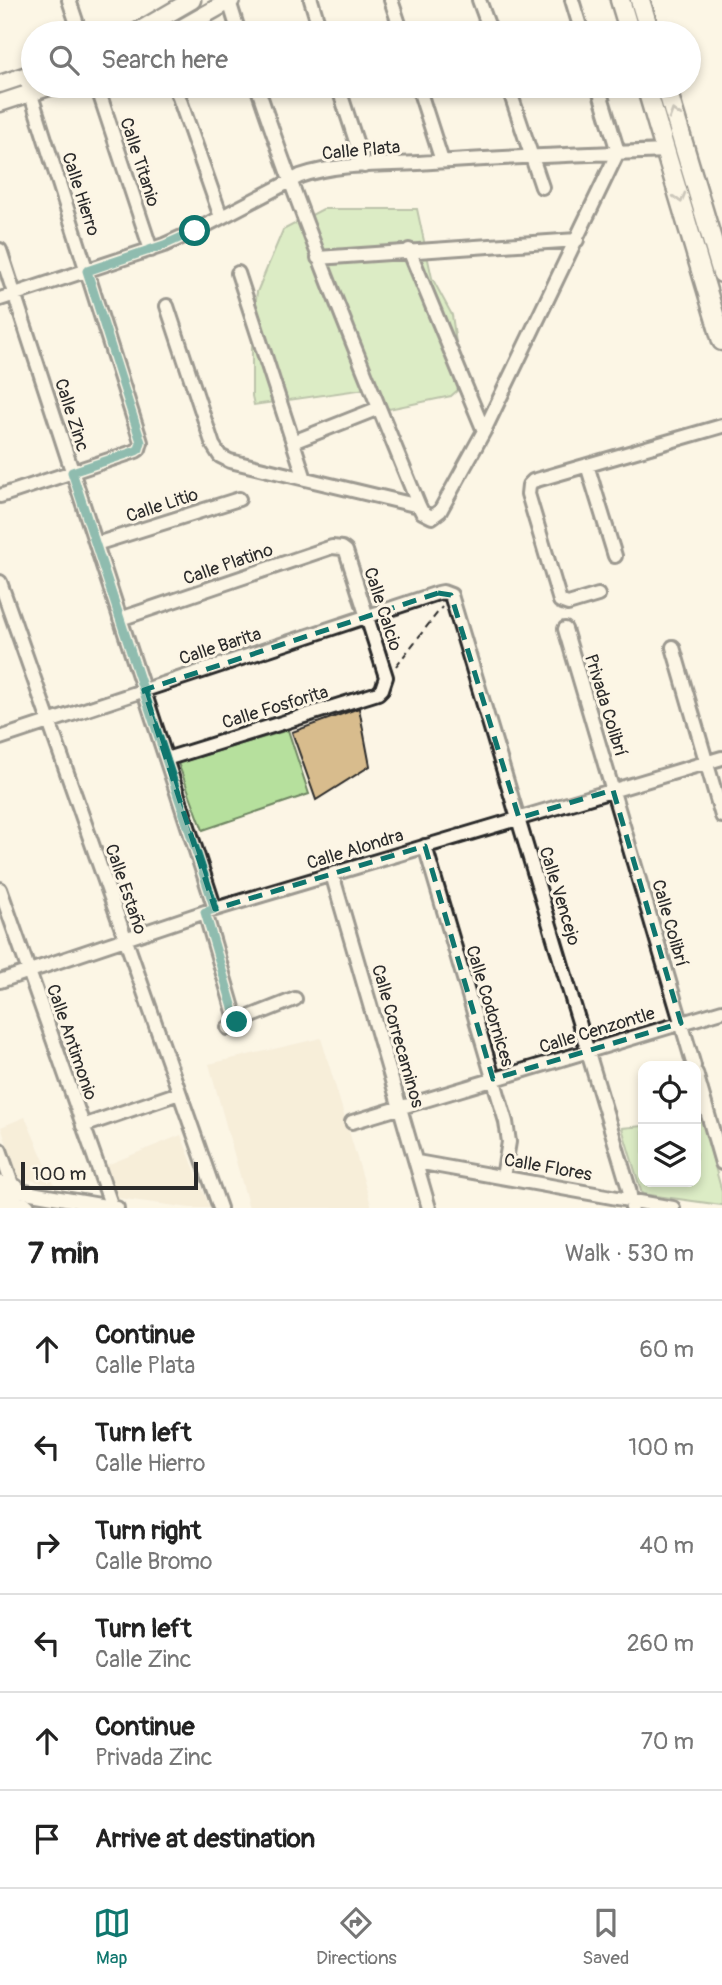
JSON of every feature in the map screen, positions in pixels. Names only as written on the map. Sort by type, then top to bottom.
[{"type":"main road","points":[[620,0],[626,21]]},
{"type":"main road","points":[[640,0],[646,21]]},
{"type":"main road","points":[[650,98],[722,341]]},
{"type":"main road","points":[[670,98],[717,246],[722,273]]},
{"type":"street","points":[[69,0],[76,21]]},
{"type":"street","points":[[311,0],[317,21]]},
{"type":"street","points":[[391,0],[398,21]]},
{"type":"street","points":[[480,0],[487,21]]},
{"type":"street","points":[[572,0],[578,21]]},
{"type":"street","points":[[194,21],[230,1],[236,21]]},
{"type":"street","points":[[156,21],[188,3],[192,21]]},
{"type":"street","points":[[0,84],[21,77]]},
{"type":"street","points":[[0,103],[21,96]]},
{"type":"street","name":"Calle Hierro","points":[[32,98],[141,442],[136,451],[72,472]]},
{"type":"street","name":"Calle Titanio","points":[[101,98],[151,250]]},
{"type":"street","points":[[179,98],[221,217]]},
{"type":"street","points":[[261,98],[318,258],[379,408],[422,513],[432,517],[440,511],[484,432],[618,152],[602,98]]},
{"type":"street","points":[[342,98],[364,166]]},
{"type":"street","points":[[422,98],[442,161]]},
{"type":"street","points":[[512,98],[542,187]]},
{"type":"street","name":"Calle Plata","points":[[0,299],[151,250],[292,188],[318,171],[442,161],[666,151]]},
{"type":"street","points":[[318,258],[577,240]]},
{"type":"street","name":"Calle Zinc","points":[[0,250],[166,759],[210,911],[233,1025],[295,999]]},
{"type":"street","points":[[409,250],[484,432]]},
{"type":"street","points":[[238,273],[305,479]]},
{"type":"street","points":[[167,306],[216,452],[230,461],[419,506]]},
{"type":"street","points":[[293,442],[379,408]]},
{"type":"street","points":[[598,595],[568,604],[560,601],[528,494],[529,485],[533,481],[722,426]]},
{"type":"street","points":[[587,465],[615,556]]},
{"type":"street","points":[[0,496],[72,472]]},
{"type":"street","name":"Calle Litio","points":[[96,544],[239,499]]},
{"type":"street","name":"Calle Platino","points":[[120,619],[332,547],[346,551]]},
{"type":"street","name":"Calle Calcio","points":[[346,551],[386,677]]},
{"type":"street","name":"Calle Estaño","points":[[0,582],[220,1208]]},
{"type":"street","name":"Calle Barita","points":[[0,738],[367,616],[443,592],[451,595]]},
{"type":"street","name":"Calle Vencejo","points":[[451,595],[632,1204]]},
{"type":"street","name":"Privada Colibrí","points":[[565,629],[613,790]]},
{"type":"street","points":[[673,647],[722,816]]},
{"type":"street","name":"Calle Fosforita","points":[[166,759],[372,695],[382,689],[386,677]]},
{"type":"street","name":"Calle Alondra","points":[[0,981],[210,911],[722,758]]},
{"type":"street","name":"Calle Colibrí","points":[[613,790],[692,1061]]},
{"type":"street","name":"Calle Codornices","points":[[425,846],[508,1132],[508,1152],[503,1177]]},
{"type":"street","name":"Calle Correcaminos","points":[[332,874],[429,1208]]},
{"type":"street","name":"Calle Antimonio","points":[[0,889],[112,1207]]},
{"type":"street","name":"Calle Cenzontle","points":[[352,1122],[722,1011]]},
{"type":"street","points":[[701,1090],[722,1163]]},
{"type":"street","points":[[83,1126],[179,1093]]},
{"type":"street","points":[[0,1150],[11,1199],[117,1208]]},
{"type":"street","name":"Calle Flores","points":[[417,1162],[632,1204],[673,1208]]},
{"type":"path","points":[[386,677],[451,595]]},
{"type":"highlighted area","points":[[438,593],[451,595],[519,818],[613,790],[681,1023],[493,1079],[425,846],[215,909],[144,690]]},
{"type":"shaded area","points":[[321,1038],[372,1208],[249,1208],[209,1064]]},
{"type":"shaded area","points":[[25,1117],[55,1186],[18,1177],[1,1127]]},
{"type":"shaded area","points":[[181,1135],[210,1208],[190,1208],[111,1197],[102,1167]]},
{"type":"green space","points":[[323,209],[417,209],[432,278],[452,315],[460,388],[451,396],[389,409],[365,389],[254,405],[252,326],[257,292],[283,230]]},
{"type":"green space","points":[[288,730],[309,794],[203,830],[178,763]]},
{"type":"green space","points":[[701,1120],[722,1192],[722,1205],[642,1194],[640,1187],[701,1187]]},
{"type":"green space","points":[[638,1126],[638,1181],[622,1128]]},
{"type":"building","points":[[359,708],[370,766],[316,800],[292,732]]},
{"type":"route","points":[[195,231],[164,245],[87,271],[141,446],[136,451],[72,472],[215,909],[205,912],[237,1022]]}]
